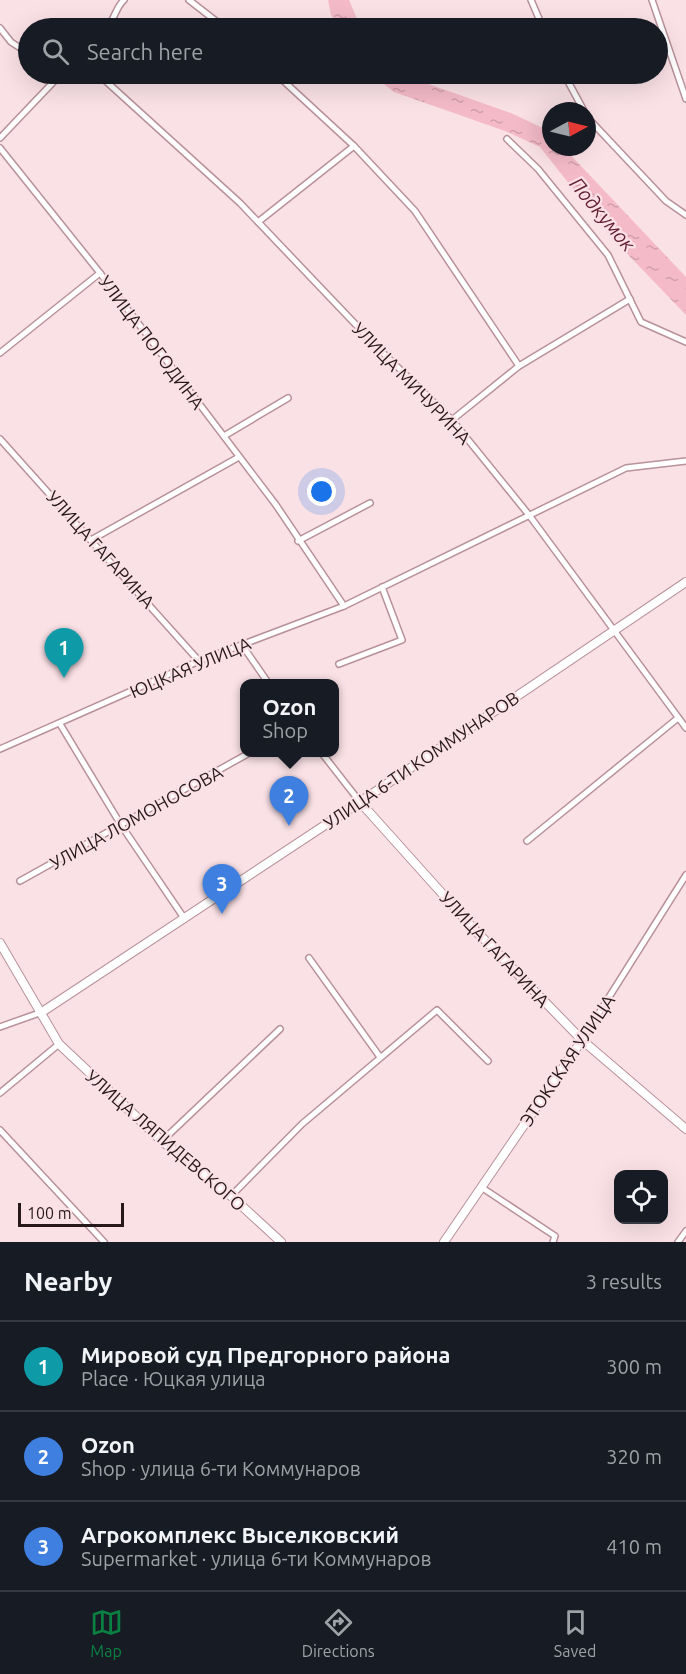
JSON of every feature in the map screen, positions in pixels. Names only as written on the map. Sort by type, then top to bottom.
[{"type":"main road","name":"УЛИЦА 6-ТИ КОММУНАРОВ","points":[[42,1012],[360,802],[686,582]]},
{"type":"main road","name":"УЛИЦА ГАГАРИНА","points":[[360,802],[473,928],[582,1040],[686,1129]]},
{"type":"main road","name":"УЛИЦА ЛЯПИДЕВСКОГО","points":[[0,943],[59,1044],[162,1141],[231,1196],[281,1242]]},
{"type":"main road","name":"ЭТОКСКАЯ УЛИЦА","points":[[444,1242],[582,1040]]},
{"type":"street","points":[[114,18],[118,5],[124,0]]},
{"type":"street","points":[[189,0],[212,18]]},
{"type":"street","points":[[531,0],[539,18]]},
{"type":"street","points":[[658,18],[653,2],[662,0]]},
{"type":"street","points":[[0,28],[11,42],[18,47]]},
{"type":"street","points":[[668,46],[686,99]]},
{"type":"street","points":[[0,138],[51,84]]},
{"type":"street","name":"УЛИЦА МИЧУРИНА","points":[[109,84],[258,222],[371,341],[452,420],[530,515],[686,728]]},
{"type":"street","points":[[287,84],[354,146],[415,211],[519,366]]},
{"type":"street","points":[[569,84],[579,102]]},
{"type":"street","points":[[596,127],[666,201],[686,215]]},
{"type":"street","points":[[507,139],[538,169],[608,255],[641,322],[686,342]]},
{"type":"street","points":[[258,222],[354,146]]},
{"type":"street","name":"УЛИЦА ПОГОДИНА","points":[[0,148],[100,273],[276,505],[298,541],[344,606]]},
{"type":"street","points":[[0,353],[100,273]]},
{"type":"street","points":[[452,420],[519,366],[630,298]]},
{"type":"street","points":[[224,436],[288,398]]},
{"type":"street","name":"УЛИЦА ГАГАРИНА","points":[[0,440],[199,661]]},
{"type":"street","points":[[91,540],[239,457]]},
{"type":"street","name":"ЮЦКАЯ УЛИЦА","points":[[0,749],[199,661],[344,606],[626,468],[686,461]]},
{"type":"street","points":[[298,541],[370,503]]},
{"type":"street","points":[[339,664],[402,640],[382,587]]},
{"type":"street","points":[[242,645],[266,679]]},
{"type":"street","points":[[527,841],[678,718]]},
{"type":"street","points":[[60,724],[122,825],[184,918]]},
{"type":"street","name":"УЛИЦА ЛОМОНОСОВА","points":[[20,881],[244,757]]},
{"type":"street","name":"УЛИЦА ГАГАРИНА","points":[[324,757],[360,802]]},
{"type":"street","name":"ЭТОКСКАЯ УЛИЦА","points":[[582,1040],[686,875]]},
{"type":"street","points":[[309,958],[380,1057]]},
{"type":"street","points":[[231,1196],[302,1124],[436,1010],[488,1061]]},
{"type":"street","name":"УЛИЦА 6-ТИ КОММУНАРОВ","points":[[0,1027],[42,1012]]},
{"type":"street","points":[[162,1141],[280,1029]]},
{"type":"street","points":[[0,1093],[59,1044]]},
{"type":"street","points":[[0,1130],[104,1242]]},
{"type":"street","points":[[481,1187],[555,1236],[553,1242]]},
{"type":"street","points":[[678,1242],[686,1231]]},
{"type":"water","points":[[328,0],[349,0],[357,18],[333,18]]},
{"type":"water","points":[[384,84],[428,84],[511,113],[542,128],[542,150],[505,131],[394,92]]},
{"type":"water","name":"Подкумок","points":[[547,156],[572,156],[686,277],[686,315],[612,238]]},
{"type":"place","name":"Мировой суд Предгорного района","points":[[64,678]]},
{"type":"place","name":"Ozon","points":[[289,826]]},
{"type":"place","name":"Агрокомплекс Выселковский","points":[[222,914]]}]
